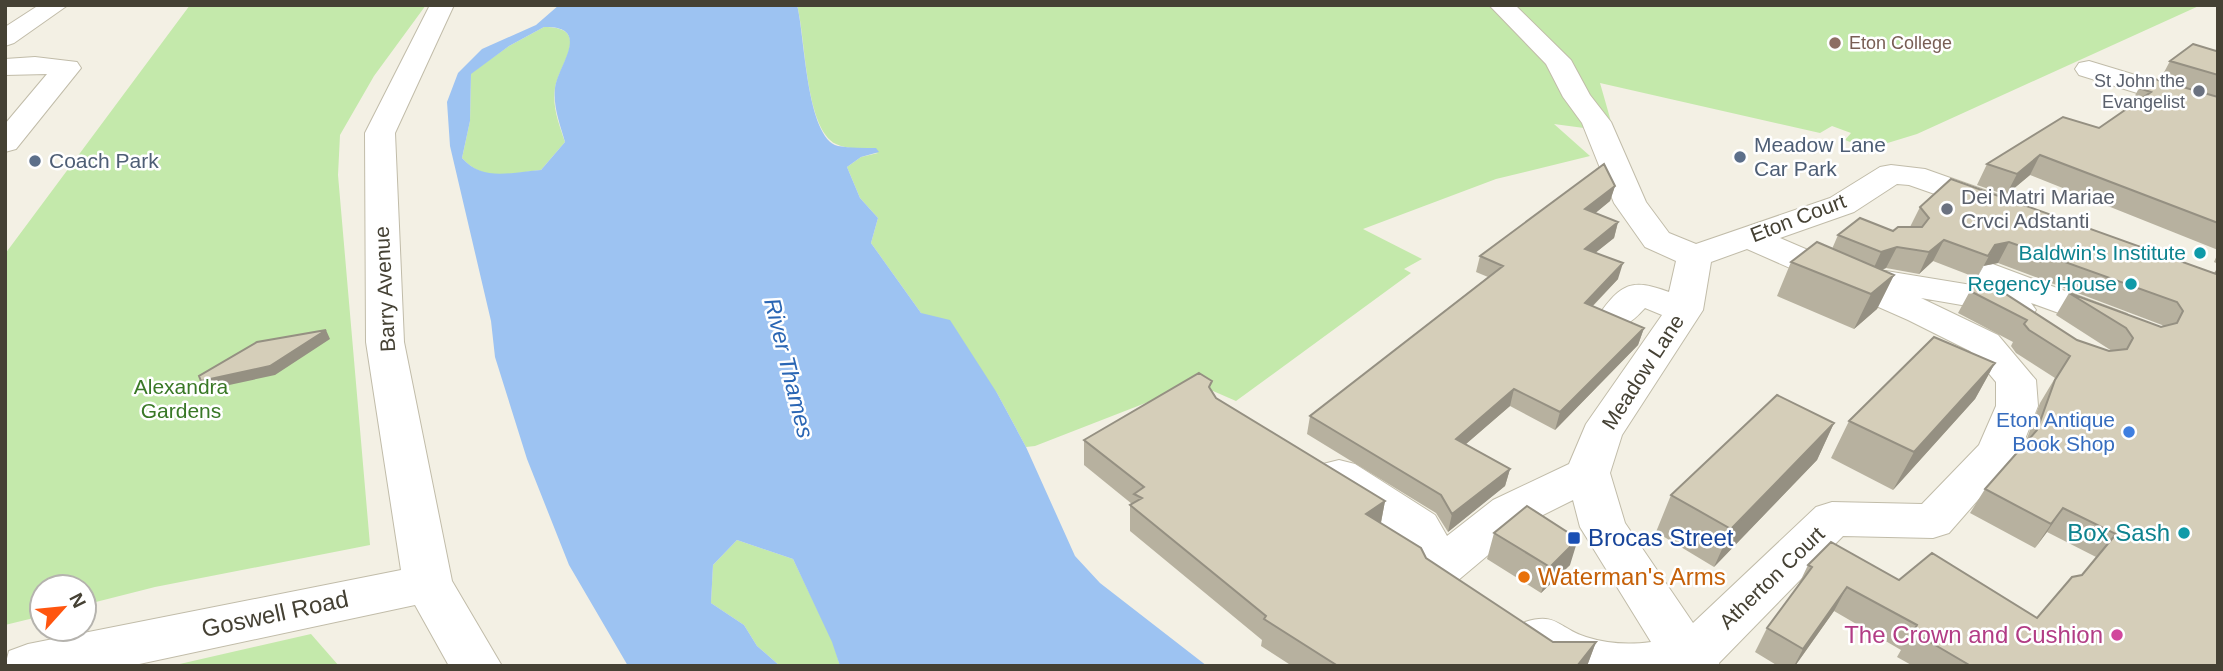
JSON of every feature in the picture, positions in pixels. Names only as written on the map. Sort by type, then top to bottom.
[{"type":"street","points":[[5,38],[56,5]]},
{"type":"street","name":"Barry Avenue","points":[[428,583],[385,342],[380,133],[442,5]]},
{"type":"street","points":[[1502,5],[1558,60],[1577,97],[1596,122],[1630,203],[1657,240],[1695,256]]},
{"type":"street","points":[[5,67],[35,65],[68,68],[5,143]]},
{"type":"street","points":[[2089,69],[2218,109]]},
{"type":"street","name":"Eton Court","points":[[1695,256],[1842,205],[1891,174],[1914,176],[2026,216]]},
{"type":"street","points":[[1826,211],[1862,225]]},
{"type":"street","points":[[1763,233],[1854,272],[1898,285],[1988,298],[2026,314],[2048,332]]},
{"type":"street","name":"Atherton Court","points":[[1659,664],[1832,519],[1933,521],[1997,452],[2017,406],[2016,380],[1983,343],[1763,233]]},
{"type":"street","name":"Meadow Lane","points":[[1588,473],[1601,434],[1684,310],[1695,256]]},
{"type":"street","points":[[1979,270],[2147,335]]},
{"type":"street","points":[[1617,316],[1639,293],[1684,310]]},
{"type":"street","points":[[1300,452],[1419,527],[1438,569],[1572,655],[1659,664],[1603,527],[1588,473],[1509,512],[1438,569]]},
{"type":"street","points":[[428,583],[476,666]]},
{"type":"street","name":"Goswell Road","points":[[28,666],[428,583]]},
{"type":"green space","name":"Alexandra Gardens","points":[[190,5],[426,5],[374,76],[340,135],[338,175],[370,545],[155,587],[98,601],[98,573],[28,573],[28,619],[5,625],[5,254]]},
{"type":"green space","points":[[797,5],[2201,5],[1917,134],[1868,149],[1845,140],[1851,133],[1832,126],[1820,133],[1600,83],[1614,132],[1554,124],[1590,156],[1496,179],[1363,229],[1422,259],[1404,269],[1411,273],[1236,401],[1213,391],[1198,402],[1161,397],[1035,446],[1026,447],[997,393],[921,313],[871,243],[878,218],[860,198],[847,167],[861,157],[878,153],[836,144],[826,135],[818,121],[808,82]]},
{"type":"green space","points":[[544,27],[567,33],[570,40],[554,95],[565,142],[541,170],[508,174],[479,171],[462,158],[470,121],[471,73],[509,46]]},
{"type":"green space","points":[[737,540],[793,559],[833,642],[840,666],[780,666],[757,646],[744,625],[711,603],[713,565]]},
{"type":"green space","points":[[311,634],[339,666],[171,666]]},
{"type":"water","name":"River Thames","points":[[559,5],[797,5],[808,84],[819,125],[827,139],[838,146],[876,148],[879,152],[861,157],[847,167],[860,198],[878,218],[871,243],[921,313],[950,320],[997,393],[1026,447],[1075,556],[1100,583],[1207,666],[840,666],[832,642],[793,559],[737,540],[713,565],[711,603],[744,625],[757,646],[780,666],[628,666],[569,565],[527,459],[495,357],[491,321],[450,146],[447,102],[458,73],[482,49],[536,25]],"holes":[[[544,27],[559,28],[567,33],[570,40],[555,88],[557,115],[565,142],[541,170],[498,174],[488,173],[470,165],[462,158],[470,121],[471,74],[509,46]]]},
{"type":"building","points":[[2193,44],[2218,50],[2218,75],[2170,61]]},
{"type":"building","points":[[2151,78],[2218,97],[2218,223],[2040,155],[2017,174],[1987,164],[2063,117],[2099,128],[2151,92],[2139,88]]},
{"type":"building","points":[[1604,164],[1615,186],[1585,209],[1618,222],[1585,249],[1623,263],[1585,303],[1644,328],[1560,412],[1514,389],[1456,439],[1510,469],[1452,514],[1441,495],[1310,416],[1503,266],[1480,256]]},
{"type":"building","points":[[1951,179],[2216,274],[2218,268],[2218,666],[1971,666],[1913,632],[1917,625],[1847,587],[1803,649],[1767,628],[1812,567],[1808,565],[1831,542],[1899,580],[1932,553],[2037,618],[2072,577],[2082,575],[2116,534],[2063,508],[2051,524],[1985,489],[2037,430],[2055,380],[2070,356],[2029,330],[2024,324],[2027,320],[1970,291],[1976,285],[2001,291],[2077,340],[2109,351],[2127,349],[2133,338],[2126,328],[2069,293],[2161,327],[2177,323],[2183,311],[2177,302],[2009,242],[1995,245],[1988,256],[1944,240],[1929,252],[1897,247],[1881,252],[1838,235],[1860,218],[1893,231],[1898,227],[1922,227],[1929,218],[1920,207]]},
{"type":"building","points":[[1817,242],[1894,275],[1871,294],[1791,262]]},
{"type":"building","points":[[326,330],[270,366],[201,381],[199,376],[257,342]]},
{"type":"building","points":[[1934,337],[1995,363],[1914,452],[1849,421]]},
{"type":"building","points":[[1199,373],[1212,381],[1209,387],[1216,398],[1385,501],[1366,514],[1421,548],[1426,558],[1553,642],[1596,642],[1577,666],[1338,666],[1264,619],[1266,616],[1130,505],[1142,498],[1134,494],[1144,487],[1084,440]]},
{"type":"building","points":[[1777,395],[1834,423],[1731,529],[1671,495]]},
{"type":"building","points":[[1527,506],[1578,539],[1550,567],[1494,533]]},
{"type":"place","name":"Eton College","points":[[1835,43]]},
{"type":"place","name":"St John the Evangelist","points":[[2199,91]]},
{"type":"place","name":"Meadow Lane Car Park","points":[[1740,157]]},
{"type":"place","name":"Coach Park","points":[[35,161]]},
{"type":"place","name":"Dei Matri Mariae Crvci Adstanti","points":[[1947,209]]},
{"type":"place","name":"Baldwin's Institute","points":[[2200,253]]},
{"type":"place","name":"Regency House","points":[[2131,284]]},
{"type":"place","name":"Eton Antique Book Shop","points":[[2129,432]]},
{"type":"place","name":"Box Sash","points":[[2184,533]]},
{"type":"place","name":"Brocas Street","points":[[1574,538]]},
{"type":"place","name":"Waterman's Arms","points":[[1524,577]]},
{"type":"place","name":"The Crown and Cushion","points":[[2117,635]]}]
